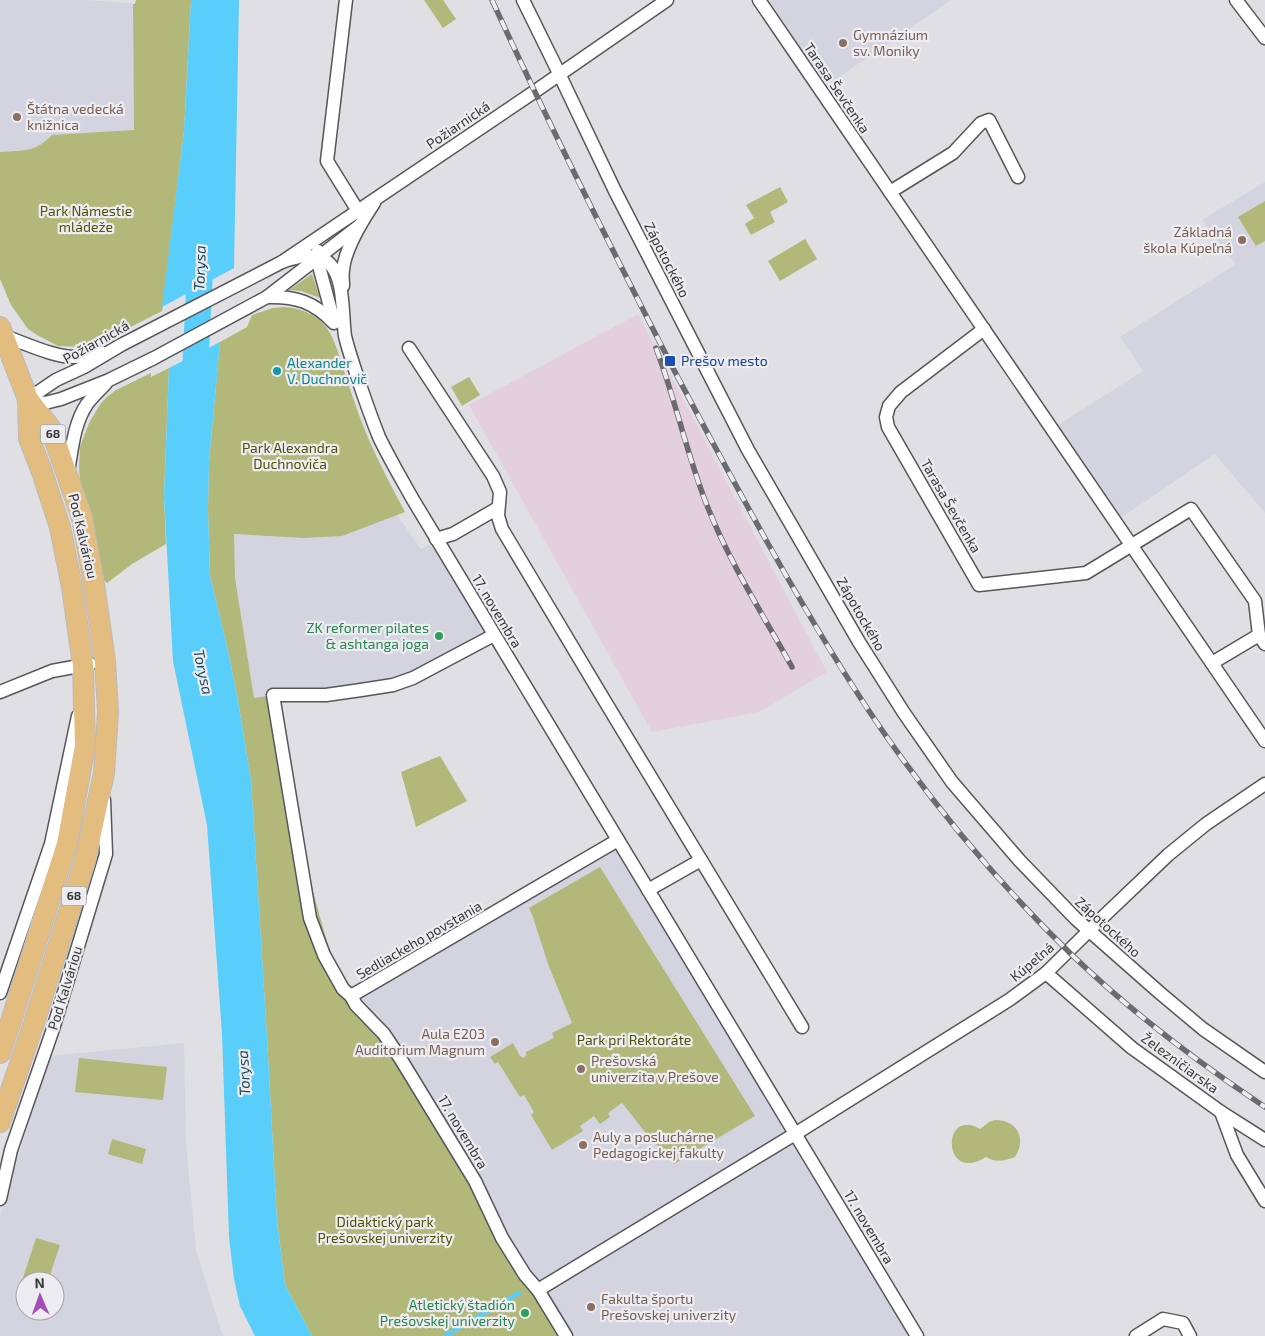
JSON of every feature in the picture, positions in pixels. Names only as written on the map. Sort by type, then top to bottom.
[{"type":"main road","name":"68","points":[[2,332],[28,399]]},
{"type":"main road","name":"Pod Kalváriou","points":[[0,1122],[34,1023],[85,861],[104,772],[108,712],[94,584],[82,518],[51,430],[28,399]]},
{"type":"main road","name":"Pod Kalváriou","points":[[0,1052],[67,844],[85,746],[82,665],[72,588],[60,527],[29,438],[28,399]]},
{"type":"street","points":[[346,0],[326,161],[354,205]]},
{"type":"street","name":"Zápotockého","points":[[523,0],[615,191],[748,450],[859,642],[904,713],[952,782],[1020,861],[1076,919],[1160,994],[1203,1029],[1265,1072]]},
{"type":"street","name":"Požiarnická","points":[[28,399],[56,380],[84,367],[115,348],[282,262],[330,229],[354,205],[378,197],[667,0]]},
{"type":"street","name":"Tarasa Ševčenka","points":[[760,0],[1265,741]]},
{"type":"street","points":[[1236,0],[1265,38]]},
{"type":"street","points":[[890,192],[953,153],[981,123],[989,120],[1018,177]]},
{"type":"street","points":[[343,299],[343,269],[359,226],[378,197]]},
{"type":"street","points":[[28,399],[45,403],[61,399],[109,380],[154,358],[259,301],[300,273],[318,256],[359,226]]},
{"type":"street","points":[[330,229],[321,239],[318,247],[318,256],[334,322]]},
{"type":"street","points":[[282,262],[298,257],[318,256]]},
{"type":"street","name":"17. novembra","points":[[318,256],[330,264],[337,276],[343,299],[346,336],[363,393],[380,439],[412,498],[917,1336]]},
{"type":"street","name":"17. novembra","points":[[259,301],[287,297],[306,302],[334,322],[346,336]]},
{"type":"street","name":"Tarasa Ševčenka","points":[[984,329],[901,392],[889,406],[886,417],[888,427],[979,585],[1086,573],[1191,509],[1255,601],[1262,639],[1212,663]]},
{"type":"street","points":[[2,332],[55,354],[67,357],[89,356],[115,348]]},
{"type":"street","points":[[409,348],[493,476],[500,492],[498,516],[502,529],[802,1026]]},
{"type":"street","points":[[67,475],[75,431],[82,414],[87,404],[109,380]]},
{"type":"street","points":[[436,539],[453,534],[498,508]]},
{"type":"street","name":"Sedliackeho povstania","points":[[494,635],[413,678],[393,684],[326,694],[274,695],[310,918],[331,969],[343,989],[352,996],[618,840]]},
{"type":"street","points":[[0,692],[52,671],[104,662]]},
{"type":"street","name":"Pod Kalváriou","points":[[0,993],[51,844],[84,691]]},
{"type":"street","name":"Pod Kalváriou","points":[[0,1199],[11,1150],[53,1029],[106,854],[104,772]]},
{"type":"street","name":"Kúpeľná","points":[[795,1134],[1009,1000],[1046,973],[1168,855],[1206,824],[1265,784]]},
{"type":"street","points":[[648,890],[701,860]]},
{"type":"street","name":"Železničiarska","points":[[1046,973],[1132,1048],[1222,1112],[1237,1155],[1265,1201]]},
{"type":"street","name":"17. novembra","points":[[352,996],[356,1005],[384,1034],[400,1058],[475,1181],[502,1238],[525,1276],[538,1290],[566,1336]]},
{"type":"street","points":[[1222,1112],[1265,1140]]},
{"type":"street","points":[[538,1290],[795,1134]]},
{"type":"street","points":[[1136,1336],[1163,1319],[1182,1324],[1190,1336]]},
{"type":"shaded area","points":[[0,0],[85,0],[133,4],[134,131],[52,135],[44,143],[28,150],[0,152]]},
{"type":"shaded area","name":"Gymnázium sv. Moniky","points":[[769,0],[951,0],[826,86]]},
{"type":"shaded area","points":[[1265,182],[1265,513],[1215,454],[1118,520],[1055,427],[1143,371],[1120,337],[1236,264],[1202,220]]},
{"type":"shaded area","points":[[638,314],[827,672],[759,712],[652,732],[469,405]]},
{"type":"shaded area","points":[[397,515],[421,549],[439,540],[494,635],[393,685],[254,698],[234,574],[234,534],[304,538],[342,536]]},
{"type":"shaded area","name":"Prešovská univerzita v Prešove","points":[[613,835],[919,1336],[567,1336],[350,999]]},
{"type":"shaded area","points":[[184,1043],[186,1144],[196,1250],[224,1336],[0,1336],[0,1217],[49,1056]]},
{"type":"green space","name":"Park Námestie mládeže","points":[[84,0],[135,4],[136,0],[191,0],[184,131],[162,311],[105,340],[86,347],[58,346],[28,329],[11,305],[0,279],[0,152],[28,150],[40,145],[52,135],[134,130],[133,4]]},
{"type":"green space","points":[[424,0],[443,0],[456,19],[443,28]]},
{"type":"green space","points":[[780,187],[788,202],[770,212],[775,222],[751,235],[745,224],[754,218],[746,205]]},
{"type":"green space","points":[[1265,201],[1265,241],[1256,246],[1238,217]]},
{"type":"green space","points":[[805,239],[817,259],[780,281],[768,261]]},
{"type":"green space","points":[[312,274],[320,298],[301,291],[289,290]]},
{"type":"green space","name":"Didaktický park Prešovskej univerzity","points":[[284,307],[302,310],[313,315],[327,328],[334,341],[369,440],[405,512],[342,536],[304,538],[234,534],[235,578],[254,698],[273,695],[284,787],[330,953],[350,999],[371,1015],[472,1171],[567,1336],[312,1336],[285,1285],[277,1221],[251,780],[228,651],[210,576],[208,509],[209,462],[220,342],[247,327],[252,315],[273,308]]},
{"type":"green space","points":[[169,368],[164,496],[166,544],[132,564],[107,583],[104,580],[96,540],[80,481],[80,447],[89,423],[101,403],[108,396],[116,390],[151,373],[151,377]]},
{"type":"green space","points":[[469,377],[480,395],[462,406],[451,387]]},
{"type":"green space","points":[[440,756],[467,801],[416,827],[401,772]]},
{"type":"green space","name":"Park pri Rektoráte","points":[[600,867],[755,1116],[674,1164],[622,1103],[608,1113],[610,1117],[600,1124],[594,1116],[580,1126],[583,1131],[552,1150],[531,1115],[534,1112],[524,1095],[520,1097],[498,1062],[495,1064],[490,1057],[513,1043],[520,1056],[524,1058],[526,1052],[554,1038],[552,1033],[572,1023],[548,964],[529,908]]},
{"type":"green space","points":[[79,1058],[167,1067],[163,1100],[75,1092]]},
{"type":"green space","points":[[995,1120],[1009,1123],[1018,1131],[1020,1143],[1015,1157],[1000,1161],[986,1157],[972,1163],[961,1161],[954,1154],[952,1145],[953,1135],[958,1128],[967,1125],[980,1129]]},
{"type":"green space","points":[[112,1139],[146,1149],[142,1164],[108,1154]]},
{"type":"green space","points":[[36,1238],[60,1245],[51,1271],[25,1271]]},
{"type":"water","points":[[191,0],[239,0],[234,268],[162,307],[184,131]]},
{"type":"water","points":[[220,342],[209,462],[210,576],[228,651],[251,780],[277,1221],[285,1285],[312,1336],[255,1336],[240,1306],[234,1279],[229,1237],[222,1034],[207,825],[173,661],[164,497],[169,368]]},
{"type":"waterway","name":"Torysa","points":[[194,391],[201,250]]},
{"type":"waterway","points":[[445,1336],[519,1293]]},
{"type":"railway","points":[[492,0],[581,186],[697,413],[808,614],[884,733],[949,820],[1045,929],[1093,975],[1164,1035],[1265,1107]]},
{"type":"railway","points":[[656,348],[708,508],[737,569],[792,667]]},
{"type":"place","name":"Gymnázium sv. Moniky","points":[[843,43]]},
{"type":"place","name":"Štátna vedecká knižnica","points":[[17,117]]},
{"type":"place","name":"Základná škola Kúpeľná","points":[[1242,240]]},
{"type":"place","name":"Prešov mesto","points":[[670,361]]},
{"type":"place","name":"Alexander V. Duchnovič","points":[[277,371]]},
{"type":"place","name":"ZK reformer pilates & ashtanga joga","points":[[439,636]]},
{"type":"place","name":"Aula E203 Auditorium Magnum","points":[[495,1042]]},
{"type":"place","name":"Prešovská univerzita v Prešove","points":[[581,1069]]},
{"type":"place","name":"Auly a posluchárne Pedagogickej fakulty","points":[[583,1145]]},
{"type":"place","name":"Fakulta športu Prešovskej univerzity","points":[[591,1307]]},
{"type":"place","name":"Atletický štadión Prešovskej univerzity","points":[[525,1313]]},
{"type":"park label","name":"Park Alexandra Duchnoviča","points":[[290,456]]}]
